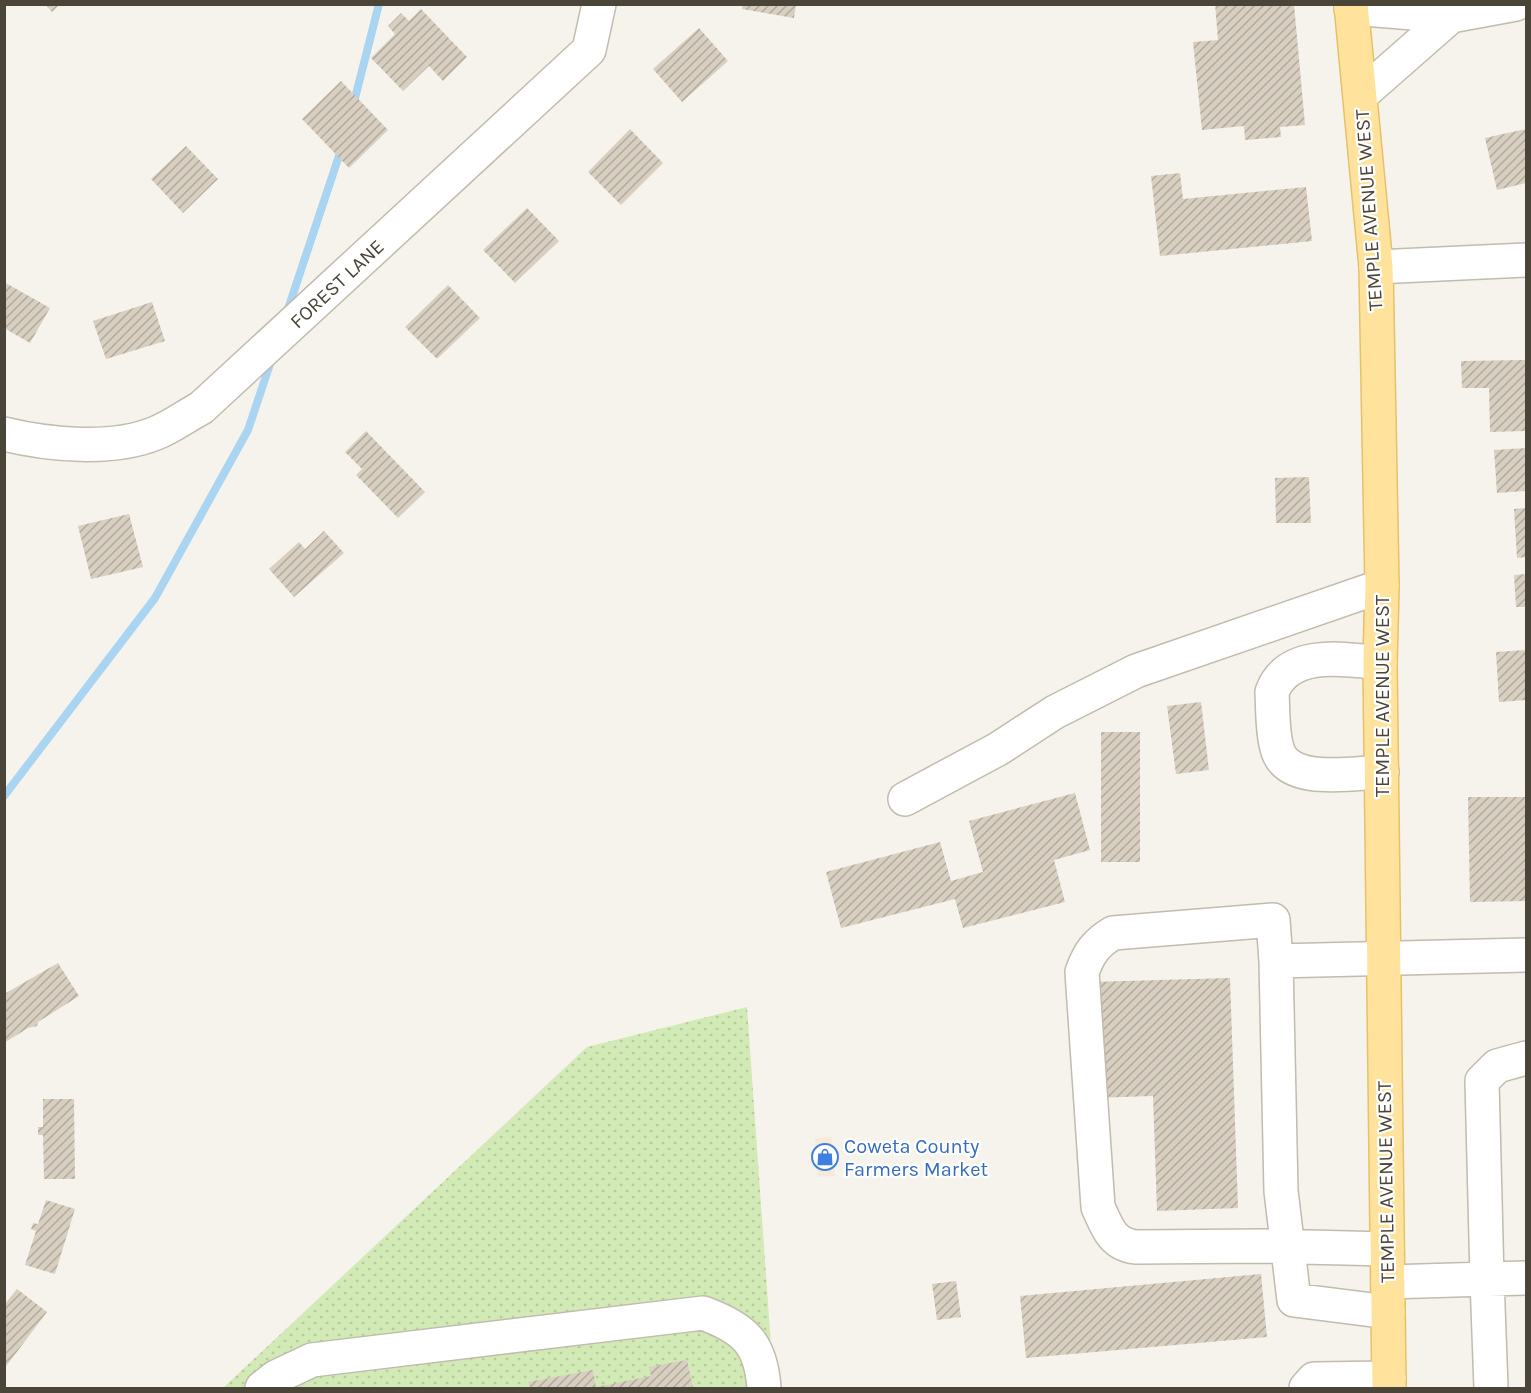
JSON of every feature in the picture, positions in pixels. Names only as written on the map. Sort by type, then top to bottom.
[{"type":"main road","name":"TEMPLE AVENUE WEST","points":[[1351,6],[1376,267],[1382,586],[1380,663],[1389,1383]]},
{"type":"street","name":"FOREST LANE","points":[[4,434],[39,442],[99,445],[155,434],[201,408],[589,50],[599,4]]},
{"type":"street","points":[[1351,6],[1451,16],[1515,4]]},
{"type":"street","points":[[1361,95],[1451,16]]},
{"type":"street","points":[[1376,267],[1527,260]]},
{"type":"street","points":[[905,799],[998,749],[1055,712],[1136,671],[1382,586]]},
{"type":"street","points":[[1380,663],[1326,658],[1291,667],[1275,683],[1272,692],[1277,749],[1284,763],[1298,772],[1382,772]]},
{"type":"street","points":[[1387,1249],[1287,1247],[1135,1247],[1123,1246],[1115,1239],[1098,1207],[1082,972],[1088,953],[1099,942],[1113,933],[1273,920],[1281,1191],[1287,1247],[1294,1300],[1388,1297],[1486,1279],[1527,1278]]},
{"type":"street","points":[[1276,961],[1299,963],[1384,957],[1527,955]]},
{"type":"street","points":[[1491,1389],[1482,1081],[1497,1066],[1527,1058]]},
{"type":"street","points":[[262,1389],[276,1377],[312,1360],[703,1314],[732,1324],[753,1346],[762,1368],[764,1389]]},
{"type":"street","points":[[1306,1389],[1314,1379],[1389,1383]]},
{"type":"shaded area","name":"Coweta County Farmers Market","points":[[832,1137],[835,1176],[818,1177],[815,1138]]},
{"type":"green space","points":[[747,1007],[774,1388],[223,1388],[587,1047]]},
{"type":"building","points":[[45,4],[60,4],[52,12]]},
{"type":"building","points":[[743,4],[796,4],[794,18],[742,9]]},
{"type":"building","points":[[1215,4],[1294,4],[1305,125],[1280,127],[1281,137],[1245,140],[1244,126],[1202,130],[1193,42],[1218,40]]},
{"type":"building","points":[[421,9],[467,57],[443,81],[429,66],[403,91],[371,58],[395,34],[388,26],[401,13],[409,21]]},
{"type":"building","points":[[699,28],[728,61],[682,102],[653,69]]},
{"type":"building","points":[[341,81],[388,130],[349,168],[302,119]]},
{"type":"building","points":[[630,129],[663,163],[621,205],[588,172]]},
{"type":"building","points":[[1526,129],[1526,183],[1497,190],[1485,138]]},
{"type":"building","points":[[186,146],[218,179],[183,213],[151,179]]},
{"type":"building","points":[[1180,173],[1183,199],[1306,187],[1312,241],[1160,256],[1151,176]]},
{"type":"building","points":[[527,208],[559,241],[515,283],[483,250]]},
{"type":"building","points":[[4,282],[50,308],[30,343],[4,328]]},
{"type":"building","points":[[448,285],[480,318],[437,359],[405,327]]},
{"type":"building","points":[[152,302],[165,341],[106,359],[93,321]]},
{"type":"building","points":[[1526,360],[1526,431],[1490,432],[1489,388],[1462,388],[1461,361]]},
{"type":"building","points":[[366,431],[425,492],[398,518],[356,475],[362,469],[345,452]]},
{"type":"building","points":[[1526,448],[1526,491],[1497,493],[1494,450]]},
{"type":"building","points":[[1309,477],[1311,523],[1276,523],[1275,478]]},
{"type":"building","points":[[1526,508],[1526,557],[1517,558],[1514,509]]},
{"type":"building","points":[[129,514],[143,567],[91,579],[78,526]]},
{"type":"building","points":[[324,531],[344,553],[294,597],[269,569],[299,542],[305,549]]},
{"type":"building","points":[[1526,574],[1526,607],[1516,607],[1514,575]]},
{"type":"building","points":[[1526,650],[1526,700],[1499,702],[1496,652]]},
{"type":"building","points":[[1201,702],[1209,770],[1176,774],[1167,706]]},
{"type":"building","points":[[1101,732],[1140,732],[1140,862],[1101,862]]},
{"type":"building","points":[[1075,793],[1090,850],[1054,860],[1065,902],[963,928],[955,899],[841,928],[826,872],[940,842],[951,881],[983,872],[969,821]]},
{"type":"building","points":[[1468,797],[1526,797],[1526,901],[1470,902]]},
{"type":"building","points":[[58,963],[79,996],[38,1022],[37,1026],[28,1028],[4,1043],[6,993]]},
{"type":"building","points":[[1230,978],[1238,1208],[1157,1211],[1153,1096],[1094,1098],[1090,982]]},
{"type":"building","points":[[43,1099],[74,1099],[75,1179],[44,1179],[43,1135],[38,1135],[38,1127],[43,1127]]},
{"type":"building","points":[[46,1200],[75,1209],[55,1274],[25,1265],[36,1231],[31,1229],[33,1223],[38,1224]]},
{"type":"building","points":[[1261,1274],[1267,1337],[1026,1358],[1020,1296]]},
{"type":"building","points":[[956,1281],[961,1317],[937,1320],[932,1284]]},
{"type":"building","points":[[17,1289],[47,1312],[4,1369],[4,1305]]},
{"type":"building","points":[[687,1360],[693,1388],[530,1388],[528,1382],[593,1370],[596,1387],[651,1376],[649,1367]]},
{"type":"waterway","points":[[353,106],[379,4]]},
{"type":"waterway","points":[[287,312],[342,147]]},
{"type":"waterway","points":[[4,796],[155,598],[248,430],[272,358]]},
{"type":"place","name":"Coweta County Farmers Market","points":[[825,1157]]}]
